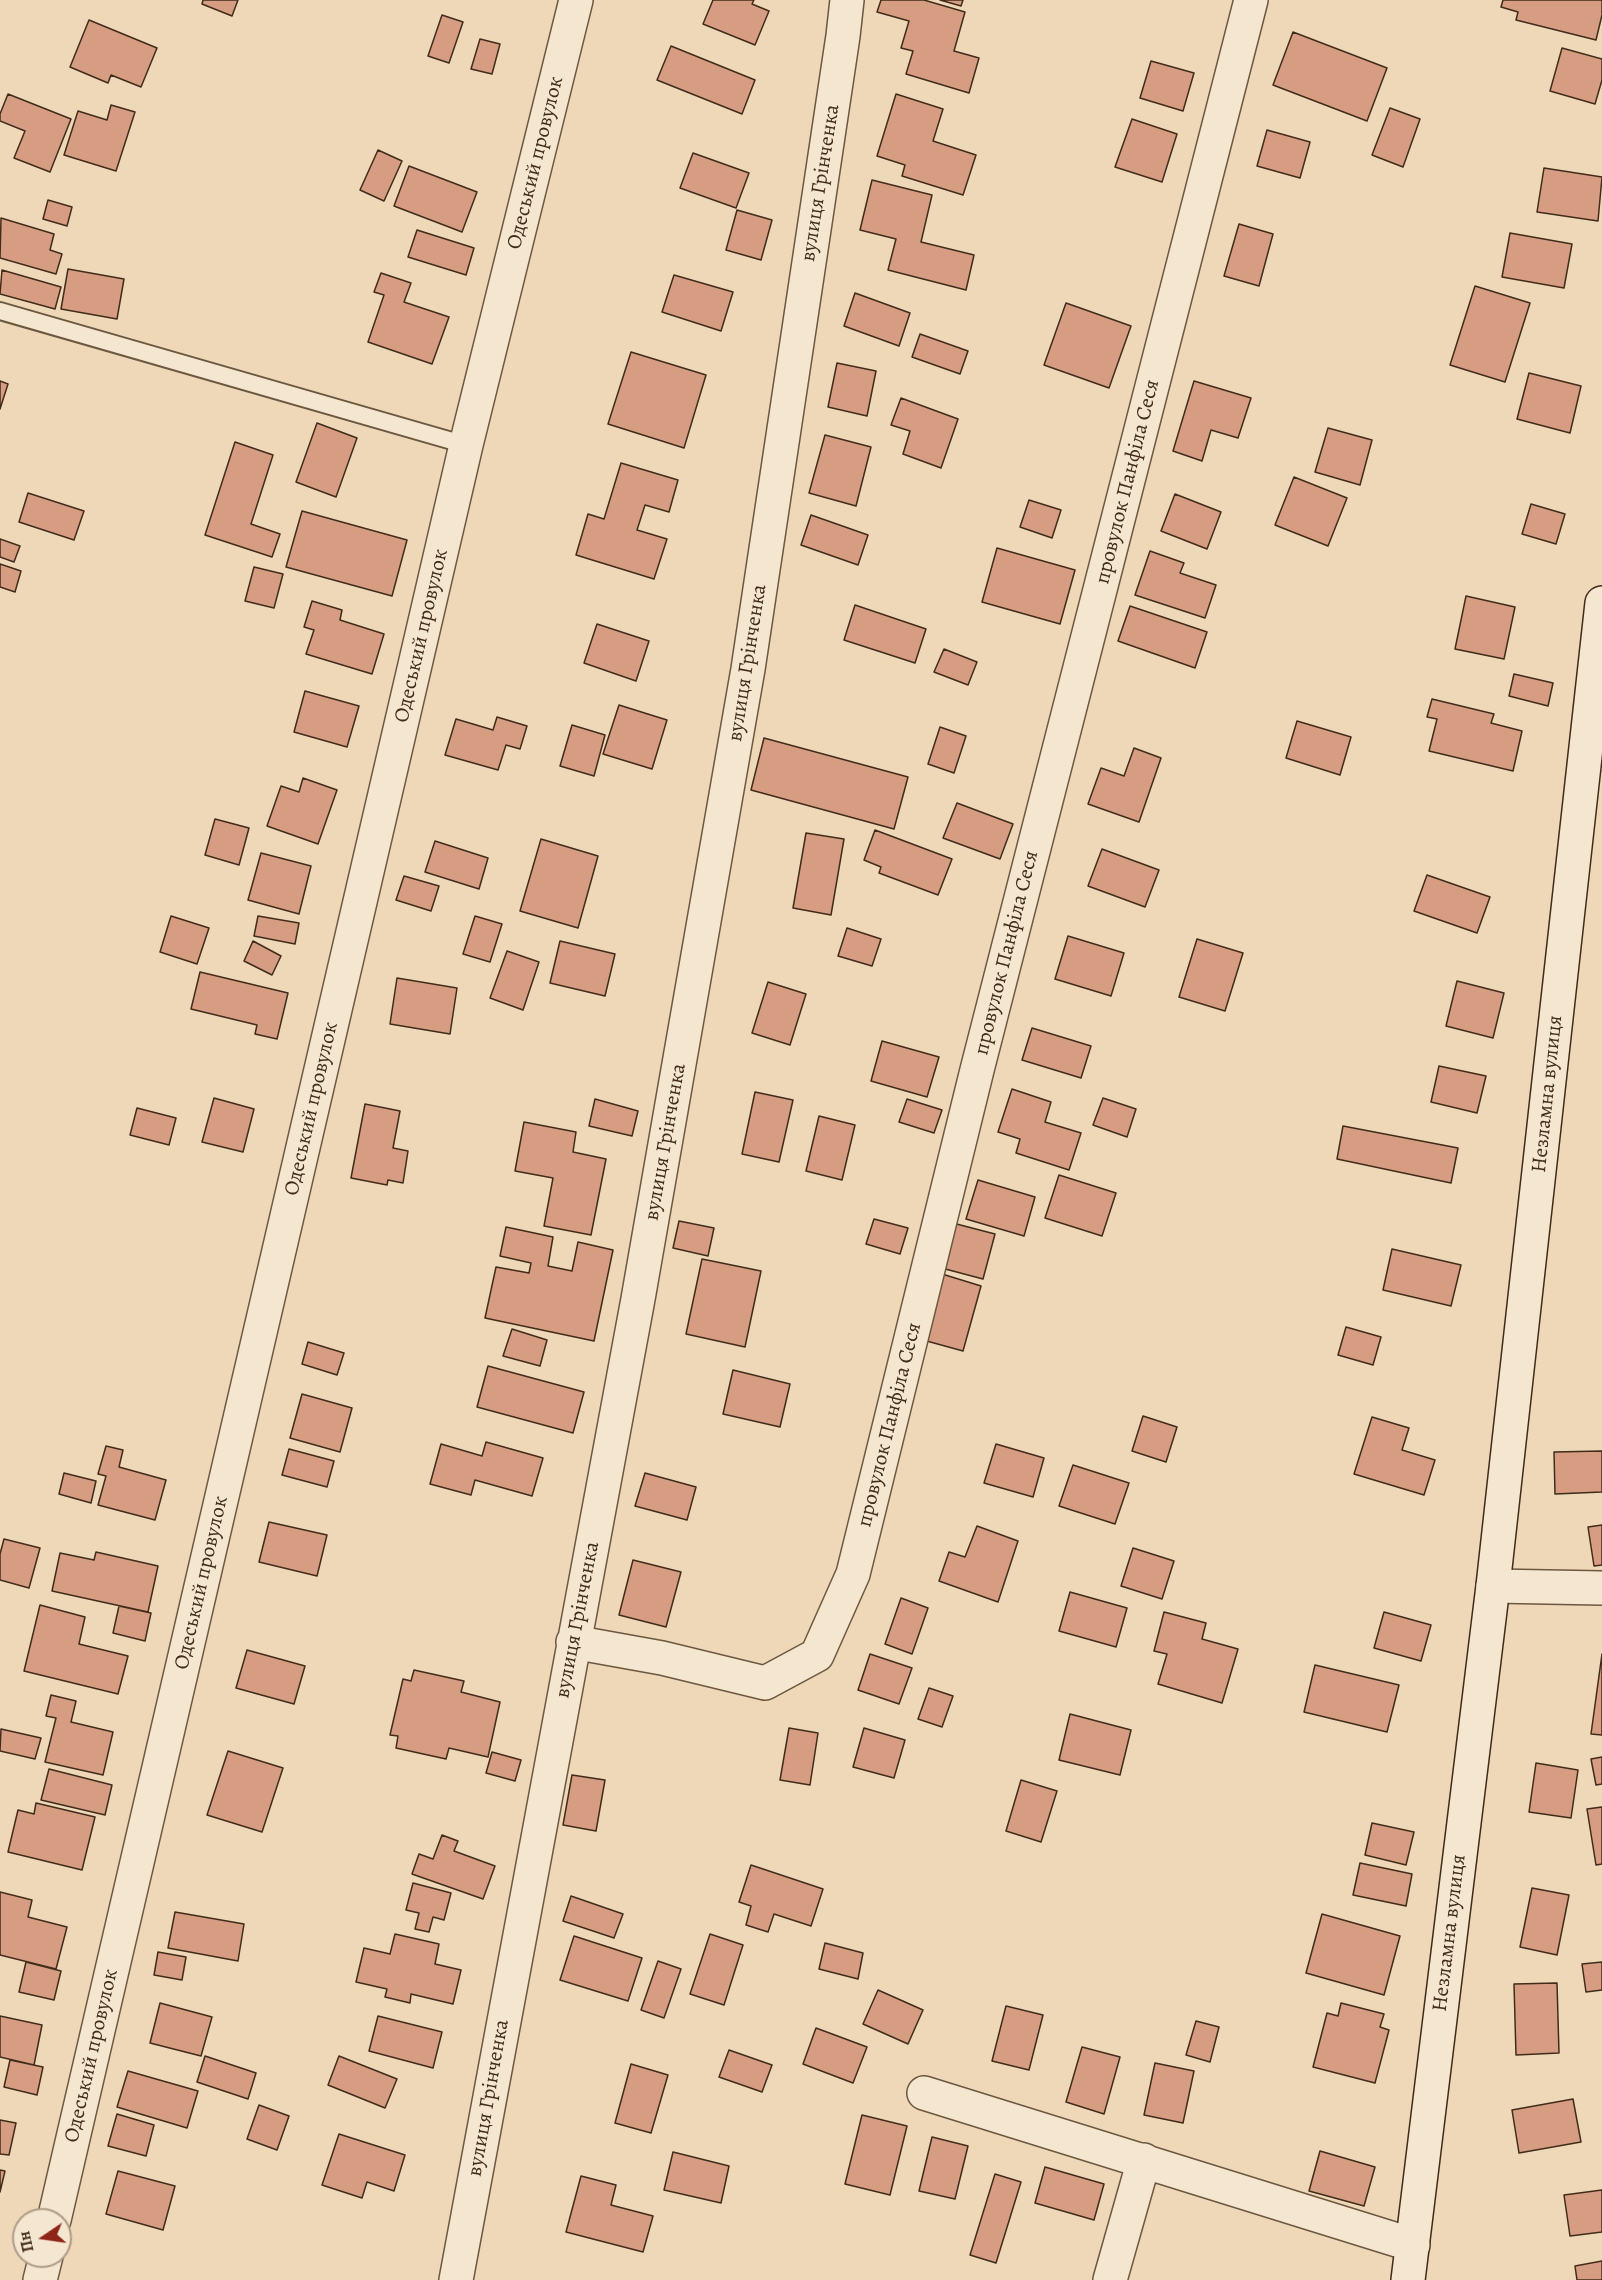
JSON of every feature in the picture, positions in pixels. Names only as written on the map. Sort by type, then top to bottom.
[{"type":"street","name":"Одеський провулок","points":[[57,2208],[466,445],[576,0]]},
{"type":"street","name":"вулиця Грінченка","points":[[456,2280],[638,1299],[748,669],[847,0]]},
{"type":"street","name":"провулок Панфіла Сеся","points":[[573,1642],[662,1658],[765,1683],[817,1655],[853,1574],[977,1070],[1251,0]]},
{"type":"street","name":"Незламна вулиця","points":[[1408,2280],[1493,1586],[1602,603]]},
{"type":"street","points":[[1493,1586],[1602,1588]]},
{"type":"street","points":[[924,2092],[1413,2245]]},
{"type":"street","points":[[1110,2280],[1144,2160]]},
{"type":"lane","points":[[0,311],[466,445]]},
{"type":"building","points":[[203,0],[238,0],[232,16],[202,4]]},
{"type":"building","points":[[713,0],[754,0],[752,4],[769,11],[755,45],[703,24]]},
{"type":"building","points":[[881,0],[924,0],[965,12],[954,51],[979,58],[969,93],[906,74],[913,51],[901,48],[909,21],[877,12]]},
{"type":"building","points":[[940,0],[963,0],[961,6]]},
{"type":"building","points":[[1503,0],[1602,0],[1602,15],[1596,40],[1516,20],[1518,12],[1501,7]]},
{"type":"building","points":[[442,15],[463,22],[449,63],[428,56]]},
{"type":"building","points":[[89,20],[157,48],[141,87],[111,75],[108,83],[70,67]]},
{"type":"building","points":[[1293,32],[1387,68],[1367,121],[1273,85]]},
{"type":"building","points":[[480,39],[500,44],[492,74],[471,69]]},
{"type":"building","points":[[671,46],[755,80],[742,114],[657,80]]},
{"type":"building","points":[[1562,48],[1602,59],[1602,80],[1595,104],[1550,91]]},
{"type":"building","points":[[1151,61],[1194,73],[1183,111],[1140,98]]},
{"type":"building","points":[[8,94],[71,119],[50,172],[14,158],[25,131],[0,121],[0,114]]},
{"type":"building","points":[[896,94],[943,109],[933,141],[976,155],[963,195],[902,176],[905,165],[877,156]]},
{"type":"building","points":[[111,105],[135,112],[116,171],[64,155],[78,111],[107,120]]},
{"type":"building","points":[[1390,108],[1420,119],[1403,167],[1372,155]]},
{"type":"building","points":[[1132,119],[1177,134],[1162,182],[1115,167]]},
{"type":"building","points":[[1267,130],[1310,142],[1300,178],[1257,166]]},
{"type":"building","points":[[378,150],[402,161],[384,201],[360,190]]},
{"type":"building","points":[[693,153],[749,173],[736,208],[680,188]]},
{"type":"building","points":[[409,166],[477,192],[462,232],[394,206]]},
{"type":"building","points":[[1544,168],[1602,177],[1598,221],[1537,212]]},
{"type":"building","points":[[872,180],[932,195],[921,242],[974,255],[966,290],[888,270],[896,239],[860,230]]},
{"type":"building","points":[[48,200],[72,207],[67,226],[43,219]]},
{"type":"building","points":[[737,210],[772,220],[761,260],[726,250]]},
{"type":"building","points":[[1,218],[54,234],[50,250],[62,254],[56,274],[0,258]]},
{"type":"building","points":[[1239,224],[1273,234],[1259,286],[1224,276]]},
{"type":"building","points":[[417,230],[474,248],[466,275],[408,257]]},
{"type":"building","points":[[1510,233],[1572,244],[1564,288],[1502,277]]},
{"type":"building","points":[[68,269],[124,279],[117,319],[61,309]]},
{"type":"building","points":[[2,270],[61,287],[55,309],[0,294]]},
{"type":"building","points":[[381,273],[411,283],[404,302],[449,317],[432,364],[368,342],[384,295],[374,292]]},
{"type":"building","points":[[674,275],[733,292],[721,331],[662,312]]},
{"type":"building","points":[[1475,286],[1530,303],[1505,382],[1450,365]]},
{"type":"building","points":[[855,293],[910,313],[899,346],[844,326]]},
{"type":"building","points":[[1066,303],[1131,326],[1109,388],[1044,365]]},
{"type":"building","points":[[920,334],[968,351],[960,374],[912,357]]},
{"type":"building","points":[[631,352],[706,375],[684,448],[608,424]]},
{"type":"building","points":[[837,363],[876,371],[867,416],[828,407]]},
{"type":"building","points":[[1529,373],[1581,386],[1570,433],[1517,419]]},
{"type":"building","points":[[0,381],[8,384],[0,409]]},
{"type":"building","points":[[1194,381],[1251,398],[1238,438],[1211,430],[1202,461],[1173,451]]},
{"type":"building","points":[[901,398],[958,419],[941,468],[903,454],[910,431],[891,425]]},
{"type":"building","points":[[317,423],[357,438],[336,497],[296,482]]},
{"type":"building","points":[[1328,428],[1372,440],[1360,485],[1315,472]]},
{"type":"building","points":[[825,435],[871,447],[856,506],[809,493]]},
{"type":"building","points":[[235,442],[273,455],[251,524],[280,534],[272,557],[205,535]]},
{"type":"building","points":[[621,463],[678,480],[669,512],[645,505],[637,530],[667,539],[654,579],[576,555],[588,514],[604,519]]},
{"type":"building","points":[[1294,477],[1347,498],[1328,546],[1275,525]]},
{"type":"building","points":[[28,493],[84,511],[74,540],[19,522]]},
{"type":"building","points":[[1175,494],[1221,512],[1207,549],[1161,531]]},
{"type":"building","points":[[1029,500],[1061,510],[1052,538],[1020,527]]},
{"type":"building","points":[[1531,504],[1565,514],[1556,544],[1522,534]]},
{"type":"building","points":[[302,511],[407,540],[392,596],[286,567]]},
{"type":"building","points":[[811,515],[868,535],[858,565],[801,545]]},
{"type":"building","points":[[0,539],[20,546],[14,562],[0,557]]},
{"type":"building","points":[[997,548],[1075,570],[1060,624],[982,602]]},
{"type":"building","points":[[1150,551],[1184,563],[1180,573],[1216,585],[1205,618],[1135,595]]},
{"type":"building","points":[[0,564],[21,571],[15,592],[0,587]]},
{"type":"building","points":[[254,567],[283,574],[274,608],[245,601]]},
{"type":"building","points":[[1466,596],[1515,607],[1504,659],[1455,649]]},
{"type":"building","points":[[312,601],[342,610],[340,620],[384,634],[372,674],[306,654],[314,630],[304,627]]},
{"type":"building","points":[[855,605],[926,629],[915,663],[844,640]]},
{"type":"building","points":[[1130,606],[1207,632],[1195,668],[1118,641]]},
{"type":"building","points":[[597,624],[649,641],[636,681],[584,663]]},
{"type":"building","points":[[944,649],[977,662],[968,685],[934,672]]},
{"type":"building","points":[[1514,674],[1553,683],[1548,706],[1509,696]]},
{"type":"building","points":[[305,691],[359,706],[347,747],[294,732]]},
{"type":"building","points":[[1432,699],[1494,714],[1491,723],[1522,731],[1513,771],[1429,751],[1437,719],[1427,717]]},
{"type":"building","points":[[619,705],[667,720],[652,769],[603,754]]},
{"type":"building","points":[[497,717],[527,726],[520,749],[506,745],[498,770],[445,755],[456,719],[493,730]]},
{"type":"building","points":[[1297,721],[1351,737],[1340,775],[1286,758]]},
{"type":"building","points":[[572,725],[605,735],[594,776],[560,766]]},
{"type":"building","points":[[940,727],[966,736],[954,773],[928,764]]},
{"type":"building","points":[[764,738],[908,777],[894,829],[751,790]]},
{"type":"building","points":[[1134,748],[1161,758],[1139,822],[1088,804],[1101,768],[1124,776]]},
{"type":"building","points":[[303,778],[337,790],[318,844],[267,826],[281,786],[299,792]]},
{"type":"building","points":[[957,803],[1013,824],[1000,859],[943,838]]},
{"type":"building","points":[[215,819],[249,828],[239,865],[205,855]]},
{"type":"building","points":[[875,830],[952,859],[938,895],[879,873],[881,867],[864,860]]},
{"type":"building","points":[[806,833],[844,839],[831,915],[793,908]]},
{"type":"building","points":[[541,839],[598,856],[578,928],[520,911]]},
{"type":"building","points":[[435,841],[488,858],[479,889],[425,872]]},
{"type":"building","points":[[1102,849],[1159,870],[1145,907],[1088,886]]},
{"type":"building","points":[[261,853],[311,866],[299,914],[248,900]]},
{"type":"building","points":[[1427,875],[1490,897],[1477,933],[1414,911]]},
{"type":"building","points":[[404,876],[439,886],[431,911],[396,900]]},
{"type":"building","points":[[171,916],[209,928],[197,964],[160,952]]},
{"type":"building","points":[[258,916],[299,923],[295,944],[254,936]]},
{"type":"building","points":[[475,916],[502,924],[490,962],[463,954]]},
{"type":"building","points":[[847,928],[881,939],[872,966],[838,956]]},
{"type":"building","points":[[1068,936],[1124,953],[1111,996],[1055,979]]},
{"type":"building","points":[[1197,939],[1243,953],[1225,1011],[1179,997]]},
{"type":"building","points":[[253,941],[281,956],[272,975],[244,961]]},
{"type":"building","points":[[560,941],[615,954],[605,996],[550,983]]},
{"type":"building","points":[[507,951],[539,962],[523,1010],[490,998]]},
{"type":"building","points":[[200,972],[288,993],[277,1039],[255,1034],[257,1025],[191,1009]]},
{"type":"building","points":[[397,978],[457,988],[450,1034],[390,1024]]},
{"type":"building","points":[[1457,981],[1504,993],[1493,1038],[1446,1026]]},
{"type":"building","points":[[768,982],[806,994],[790,1045],[752,1033]]},
{"type":"building","points":[[1032,1028],[1091,1046],[1081,1078],[1022,1060]]},
{"type":"building","points":[[882,1041],[939,1057],[927,1097],[871,1081]]},
{"type":"building","points":[[1439,1066],[1486,1076],[1477,1113],[1431,1102]]},
{"type":"building","points":[[1012,1089],[1051,1102],[1045,1122],[1081,1133],[1069,1170],[1016,1153],[1020,1139],[998,1132]]},
{"type":"building","points":[[755,1092],[793,1100],[779,1162],[742,1154]]},
{"type":"building","points":[[214,1098],[254,1109],[243,1152],[202,1142]]},
{"type":"building","points":[[1103,1098],[1136,1109],[1127,1137],[1093,1125]]},
{"type":"building","points":[[595,1099],[638,1111],[632,1136],[589,1126]]},
{"type":"building","points":[[907,1099],[942,1110],[934,1133],[899,1122]]},
{"type":"building","points":[[365,1104],[400,1111],[393,1148],[408,1151],[403,1183],[388,1180],[387,1185],[351,1178]]},
{"type":"building","points":[[137,1108],[176,1118],[169,1145],[130,1135]]},
{"type":"building","points":[[819,1116],[855,1125],[842,1180],[806,1171]]},
{"type":"building","points":[[524,1122],[576,1132],[573,1152],[606,1159],[591,1235],[544,1226],[553,1178],[515,1171]]},
{"type":"building","points":[[1343,1126],[1458,1148],[1451,1183],[1337,1159]]},
{"type":"building","points":[[1059,1175],[1116,1193],[1102,1236],[1045,1218]]},
{"type":"building","points":[[978,1180],[1035,1197],[1024,1236],[966,1219]]},
{"type":"building","points":[[874,1219],[908,1228],[900,1254],[866,1244]]},
{"type":"building","points":[[679,1221],[714,1228],[708,1256],[673,1248]]},
{"type":"building","points":[[945,1221],[995,1234],[983,1279],[934,1266]]},
{"type":"building","points":[[506,1227],[553,1237],[548,1266],[572,1271],[578,1242],[613,1250],[594,1341],[485,1318],[496,1267],[529,1273],[531,1263],[500,1256]]},
{"type":"building","points":[[1392,1249],[1461,1265],[1451,1306],[1383,1290]]},
{"type":"building","points":[[702,1259],[761,1271],[745,1347],[686,1334]]},
{"type":"building","points":[[942,1274],[981,1286],[963,1351],[923,1340]]},
{"type":"building","points":[[1346,1327],[1381,1337],[1373,1365],[1338,1355]]},
{"type":"building","points":[[512,1329],[547,1340],[540,1366],[503,1356]]},
{"type":"building","points":[[308,1342],[344,1353],[337,1375],[302,1364]]},
{"type":"building","points":[[488,1366],[584,1392],[573,1433],[477,1407]]},
{"type":"building","points":[[733,1370],[790,1384],[780,1427],[723,1414]]},
{"type":"building","points":[[302,1394],[352,1408],[340,1452],[290,1438]]},
{"type":"building","points":[[1143,1416],[1177,1427],[1166,1462],[1132,1451]]},
{"type":"building","points":[[1372,1417],[1409,1428],[1402,1450],[1435,1460],[1424,1495],[1354,1474]]},
{"type":"building","points":[[486,1442],[543,1458],[532,1496],[475,1480],[471,1495],[430,1484],[441,1444],[482,1456]]},
{"type":"building","points":[[996,1444],[1044,1458],[1033,1497],[984,1483]]},
{"type":"building","points":[[106,1446],[123,1450],[119,1467],[166,1480],[155,1520],[98,1505],[106,1476],[98,1474]]},
{"type":"building","points":[[289,1449],[334,1461],[327,1487],[282,1475]]},
{"type":"building","points":[[1602,1451],[1602,1492],[1555,1494],[1554,1452]]},
{"type":"building","points":[[1073,1465],[1129,1483],[1115,1524],[1059,1506]]},
{"type":"building","points":[[64,1473],[96,1481],[91,1503],[59,1494]]},
{"type":"building","points":[[645,1473],[696,1487],[687,1520],[635,1506]]},
{"type":"building","points":[[269,1522],[327,1535],[317,1576],[259,1562]]},
{"type":"building","points":[[1602,1525],[1602,1565],[1594,1566],[1588,1527]]},
{"type":"building","points":[[977,1526],[1018,1541],[998,1602],[939,1581],[949,1552],[965,1557]]},
{"type":"building","points":[[4,1539],[40,1548],[29,1588],[0,1580],[0,1554]]},
{"type":"building","points":[[1133,1548],[1174,1561],[1162,1599],[1121,1586]]},
{"type":"building","points":[[96,1552],[158,1566],[148,1612],[52,1591],[60,1553],[94,1560]]},
{"type":"building","points":[[633,1560],[681,1572],[666,1627],[619,1615]]},
{"type":"building","points":[[1070,1592],[1127,1608],[1116,1647],[1059,1631]]},
{"type":"building","points":[[901,1598],[928,1608],[912,1654],[885,1644]]},
{"type":"building","points":[[40,1605],[85,1617],[79,1644],[128,1656],[118,1694],[24,1671]]},
{"type":"building","points":[[119,1606],[151,1613],[145,1641],[113,1633]]},
{"type":"building","points":[[1164,1612],[1206,1623],[1202,1639],[1238,1649],[1222,1703],[1158,1684],[1167,1654],[1154,1651]]},
{"type":"building","points":[[1384,1612],[1431,1625],[1421,1661],[1374,1648]]},
{"type":"building","points":[[247,1650],[305,1666],[294,1704],[236,1688]]},
{"type":"building","points":[[870,1654],[912,1668],[899,1704],[858,1690]]},
{"type":"building","points":[[1602,1654],[1602,1735],[1591,1734]]},
{"type":"building","points":[[1315,1665],[1399,1685],[1387,1732],[1304,1712]]},
{"type":"building","points":[[414,1670],[464,1681],[461,1692],[500,1702],[488,1757],[449,1748],[446,1759],[396,1748],[398,1736],[390,1735],[403,1679],[411,1681]]},
{"type":"building","points":[[929,1688],[953,1696],[942,1727],[918,1719]]},
{"type":"building","points":[[51,1695],[76,1701],[71,1722],[113,1732],[103,1775],[45,1762],[56,1718],[46,1716]]},
{"type":"building","points":[[1070,1714],[1131,1730],[1120,1775],[1059,1760]]},
{"type":"building","points":[[789,1728],[818,1733],[810,1785],[780,1780]]},
{"type":"building","points":[[864,1728],[905,1740],[894,1778],[853,1767]]},
{"type":"building","points":[[1,1729],[41,1738],[35,1759],[0,1751]]},
{"type":"building","points":[[228,1751],[283,1768],[262,1832],[207,1815]]},
{"type":"building","points":[[492,1752],[521,1760],[515,1781],[486,1773]]},
{"type":"building","points":[[1602,1757],[1602,1784],[1596,1785],[1591,1759]]},
{"type":"building","points":[[1536,1763],[1578,1770],[1571,1818],[1529,1812]]},
{"type":"building","points":[[49,1769],[112,1785],[105,1815],[41,1800]]},
{"type":"building","points":[[572,1775],[605,1780],[596,1831],[563,1825]]},
{"type":"building","points":[[1021,1780],[1057,1791],[1041,1842],[1006,1831]]},
{"type":"building","points":[[36,1803],[95,1817],[82,1870],[8,1852],[18,1810],[34,1814]]},
{"type":"building","points":[[1602,1807],[1602,1864],[1596,1865],[1587,1809]]},
{"type":"building","points":[[1372,1823],[1414,1832],[1406,1865],[1365,1855]]},
{"type":"building","points":[[442,1835],[458,1841],[454,1851],[495,1866],[483,1899],[412,1874],[419,1854],[433,1859]]},
{"type":"building","points":[[1360,1863],[1412,1874],[1406,1906],[1353,1895]]},
{"type":"building","points":[[751,1865],[823,1889],[811,1926],[774,1914],[768,1932],[746,1925],[751,1906],[739,1902]]},
{"type":"building","points":[[413,1883],[451,1893],[444,1920],[433,1917],[429,1932],[415,1929],[419,1913],[406,1910]]},
{"type":"building","points":[[1532,1888],[1569,1895],[1557,1955],[1520,1947]]},
{"type":"building","points":[[0,1892],[32,1900],[28,1917],[67,1927],[56,1969],[0,1955]]},
{"type":"building","points":[[571,1896],[623,1914],[614,1938],[563,1921]]},
{"type":"building","points":[[175,1912],[244,1924],[238,1961],[168,1948]]},
{"type":"building","points":[[1322,1914],[1400,1936],[1384,1995],[1306,1973]]},
{"type":"building","points":[[395,1934],[439,1944],[435,1964],[461,1970],[453,2004],[411,1994],[410,2003],[385,1997],[387,1989],[356,1982],[364,1948],[390,1954]]},
{"type":"building","points":[[710,1934],[743,1945],[724,2005],[690,1994]]},
{"type":"building","points":[[574,1936],[642,1958],[628,2001],[560,1980]]},
{"type":"building","points":[[825,1943],[863,1953],[858,1979],[819,1969]]},
{"type":"building","points":[[158,1952],[186,1957],[182,1980],[154,1975]]},
{"type":"building","points":[[658,1961],[681,1969],[664,2018],[641,2010]]},
{"type":"building","points":[[26,1962],[61,1971],[54,2000],[19,1992]]},
{"type":"building","points":[[1602,1962],[1602,1990],[1586,1992],[1582,1964]]},
{"type":"building","points":[[1557,1983],[1559,2053],[1516,2055],[1514,1984]]},
{"type":"building","points":[[878,1990],[923,2010],[908,2044],[863,2024]]},
{"type":"building","points":[[160,2003],[212,2017],[201,2056],[150,2043]]},
{"type":"building","points":[[1341,2003],[1384,2014],[1380,2027],[1389,2030],[1375,2083],[1313,2067],[1327,2013],[1338,2016]]},
{"type":"building","points":[[1006,2006],[1043,2015],[1029,2070],[992,2061]]},
{"type":"building","points":[[0,2016],[42,2025],[34,2065],[0,2057]]},
{"type":"building","points":[[378,2016],[442,2032],[433,2068],[369,2051]]},
{"type":"building","points":[[1196,2021],[1219,2027],[1210,2062],[1186,2055]]},
{"type":"building","points":[[816,2028],[867,2047],[853,2083],[803,2064]]},
{"type":"building","points":[[1082,2047],[1120,2057],[1104,2114],[1066,2102]]},
{"type":"building","points":[[729,2050],[772,2065],[762,2092],[719,2077]]},
{"type":"building","points":[[205,2056],[256,2073],[248,2099],[197,2082]]},
{"type":"building","points":[[339,2056],[397,2079],[385,2108],[328,2085]]},
{"type":"building","points":[[10,2060],[43,2067],[37,2095],[4,2087]]},
{"type":"building","points":[[1155,2063],[1194,2071],[1183,2123],[1144,2115]]},
{"type":"building","points":[[631,2064],[668,2075],[651,2133],[615,2123]]},
{"type":"building","points":[[128,2071],[198,2091],[187,2128],[117,2107]]},
{"type":"building","points":[[1573,2099],[1581,2142],[1519,2153],[1512,2110]]},
{"type":"building","points":[[259,2105],[289,2116],[277,2150],[247,2139]]},
{"type":"building","points":[[117,2114],[154,2125],[146,2156],[108,2146]]},
{"type":"building","points":[[862,2115],[907,2126],[890,2195],[845,2184]]},
{"type":"building","points":[[0,2120],[16,2123],[9,2155],[0,2154]]},
{"type":"building","points":[[339,2134],[405,2155],[394,2191],[367,2182],[362,2198],[322,2185]]},
{"type":"building","points":[[932,2137],[968,2146],[955,2199],[919,2191]]},
{"type":"building","points":[[1320,2151],[1375,2167],[1364,2206],[1309,2191]]},
{"type":"building","points":[[673,2152],[729,2166],[721,2203],[664,2190]]},
{"type":"building","points":[[1045,2167],[1104,2184],[1094,2220],[1035,2203]]},
{"type":"building","points":[[0,2170],[5,2171],[0,2192]]},
{"type":"building","points":[[118,2171],[175,2186],[163,2230],[106,2214]]},
{"type":"building","points":[[995,2174],[1021,2182],[996,2263],[970,2255]]},
{"type":"building","points":[[581,2176],[616,2185],[611,2205],[653,2216],[643,2252],[566,2232]]},
{"type":"building","points":[[1602,2190],[1602,2232],[1570,2236],[1564,2195]]},
{"type":"building","points":[[1602,2261],[1602,2280],[1577,2280],[1575,2266]]}]
